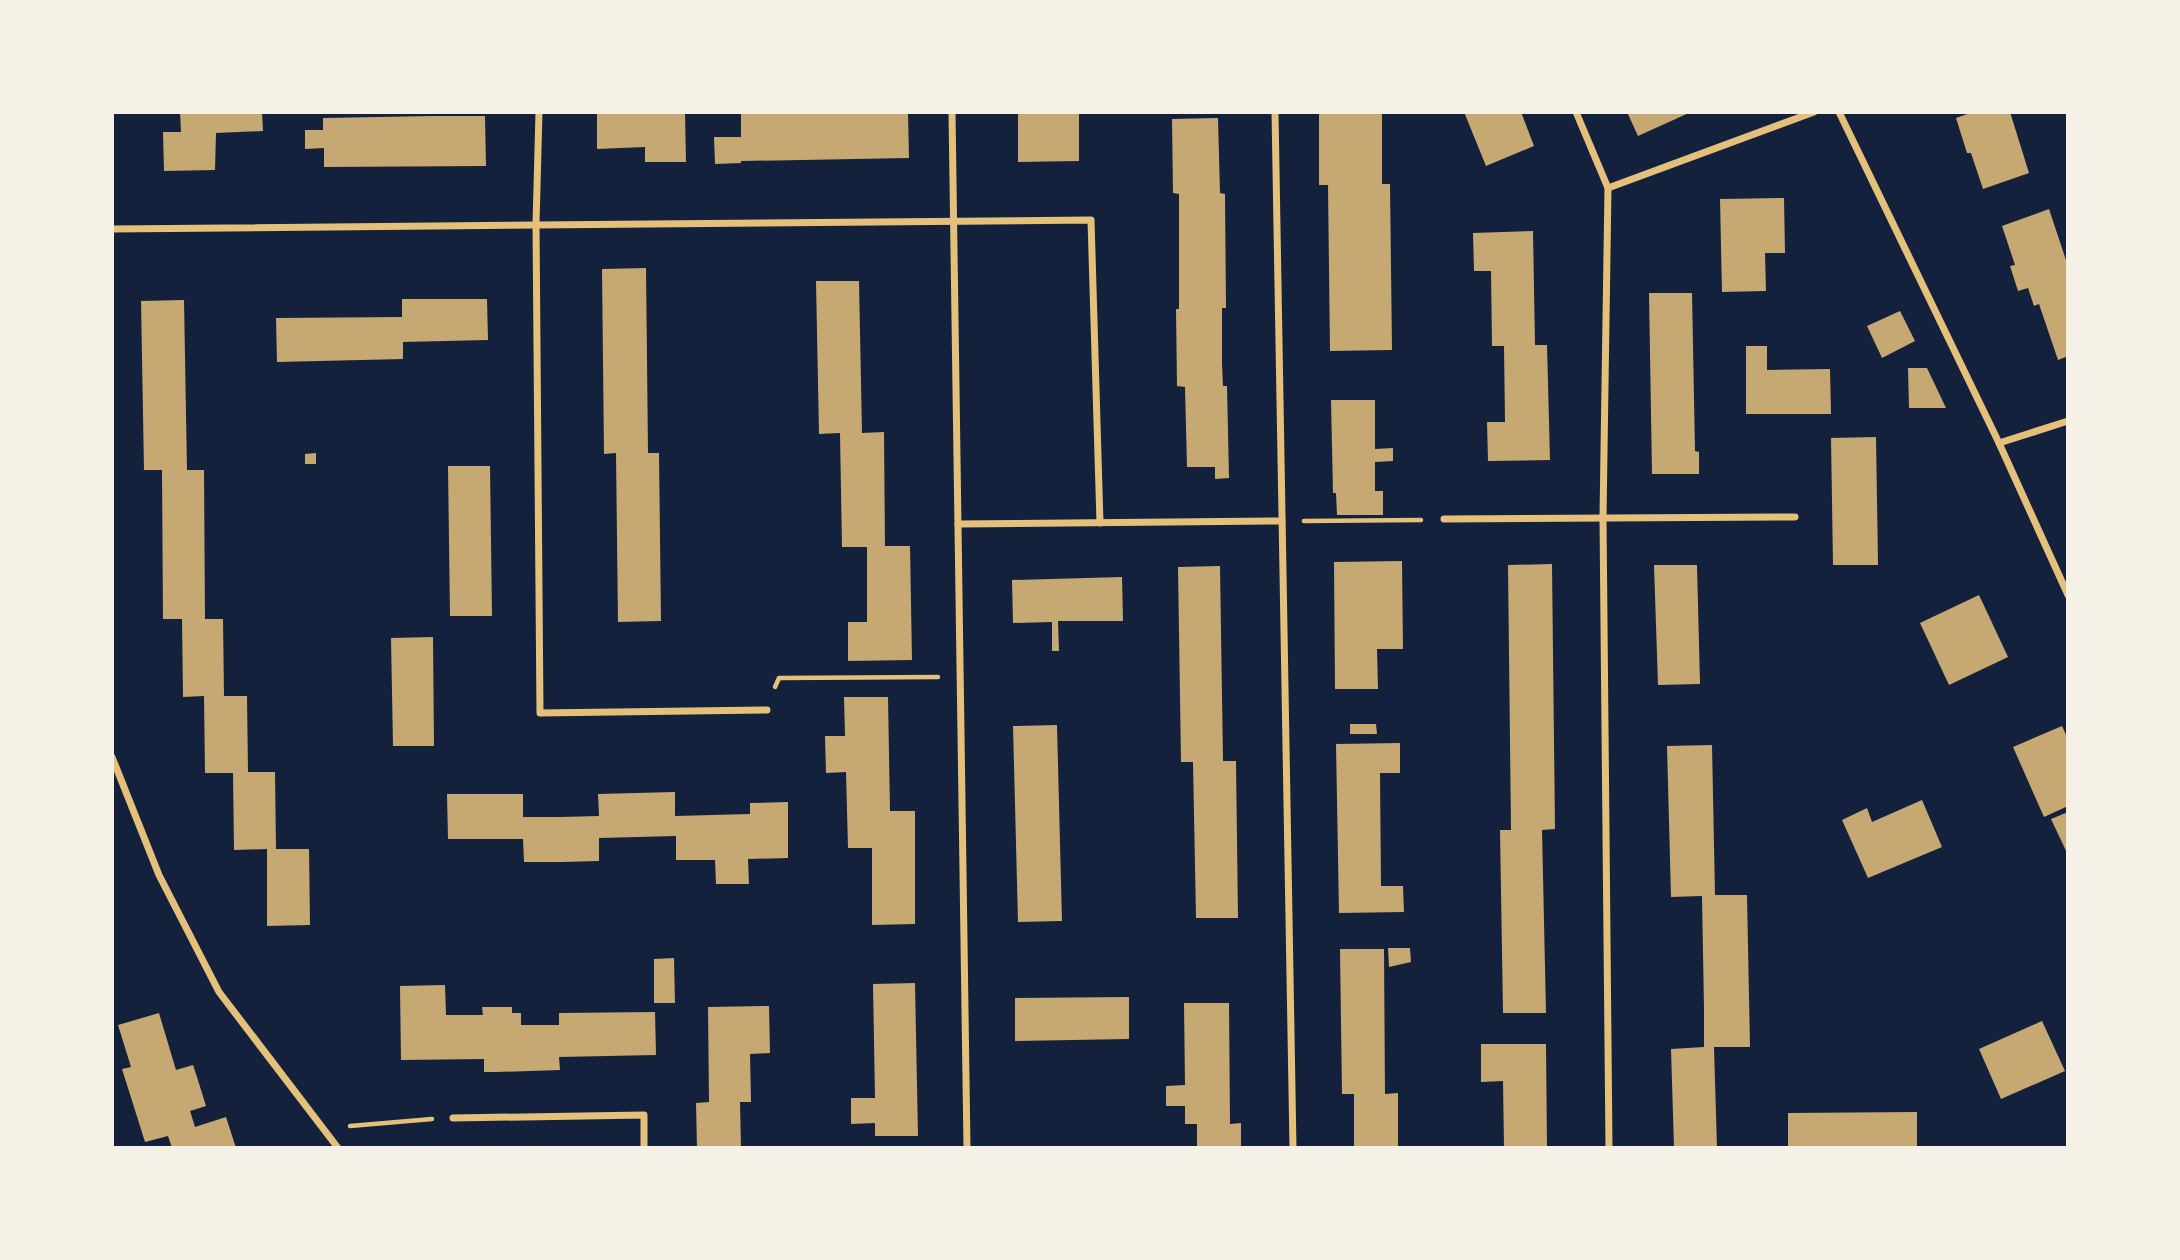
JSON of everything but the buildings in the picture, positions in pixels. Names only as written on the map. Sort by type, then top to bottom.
[{"type":"street","points":[[539,112],[536,224],[540,713],[766,710]]},
{"type":"street","points":[[952,112],[967,1148]]},
{"type":"street","points":[[1275,112],[1293,1148]]},
{"type":"street","points":[[1576,112],[1608,188],[1603,518],[1609,1148]]},
{"type":"street","points":[[1608,188],[1814,112]]},
{"type":"street","points":[[1839,112],[1999,443],[2068,595]]},
{"type":"street","points":[[112,229],[1091,220],[1100,523]]},
{"type":"street","points":[[1999,443],[2068,421]]},
{"type":"street","points":[[1444,519],[1795,517]]},
{"type":"street","points":[[958,524],[1282,522]]},
{"type":"street","points":[[112,757],[116,779],[159,875],[219,992],[338,1148]]},
{"type":"street","points":[[453,1118],[644,1115],[644,1148]]},
{"type":"path","points":[[1282,522],[1444,519]]},
{"type":"path","points":[[766,710],[779,678],[960,677]]},
{"type":"path","points":[[321,1128],[453,1118]]}]
